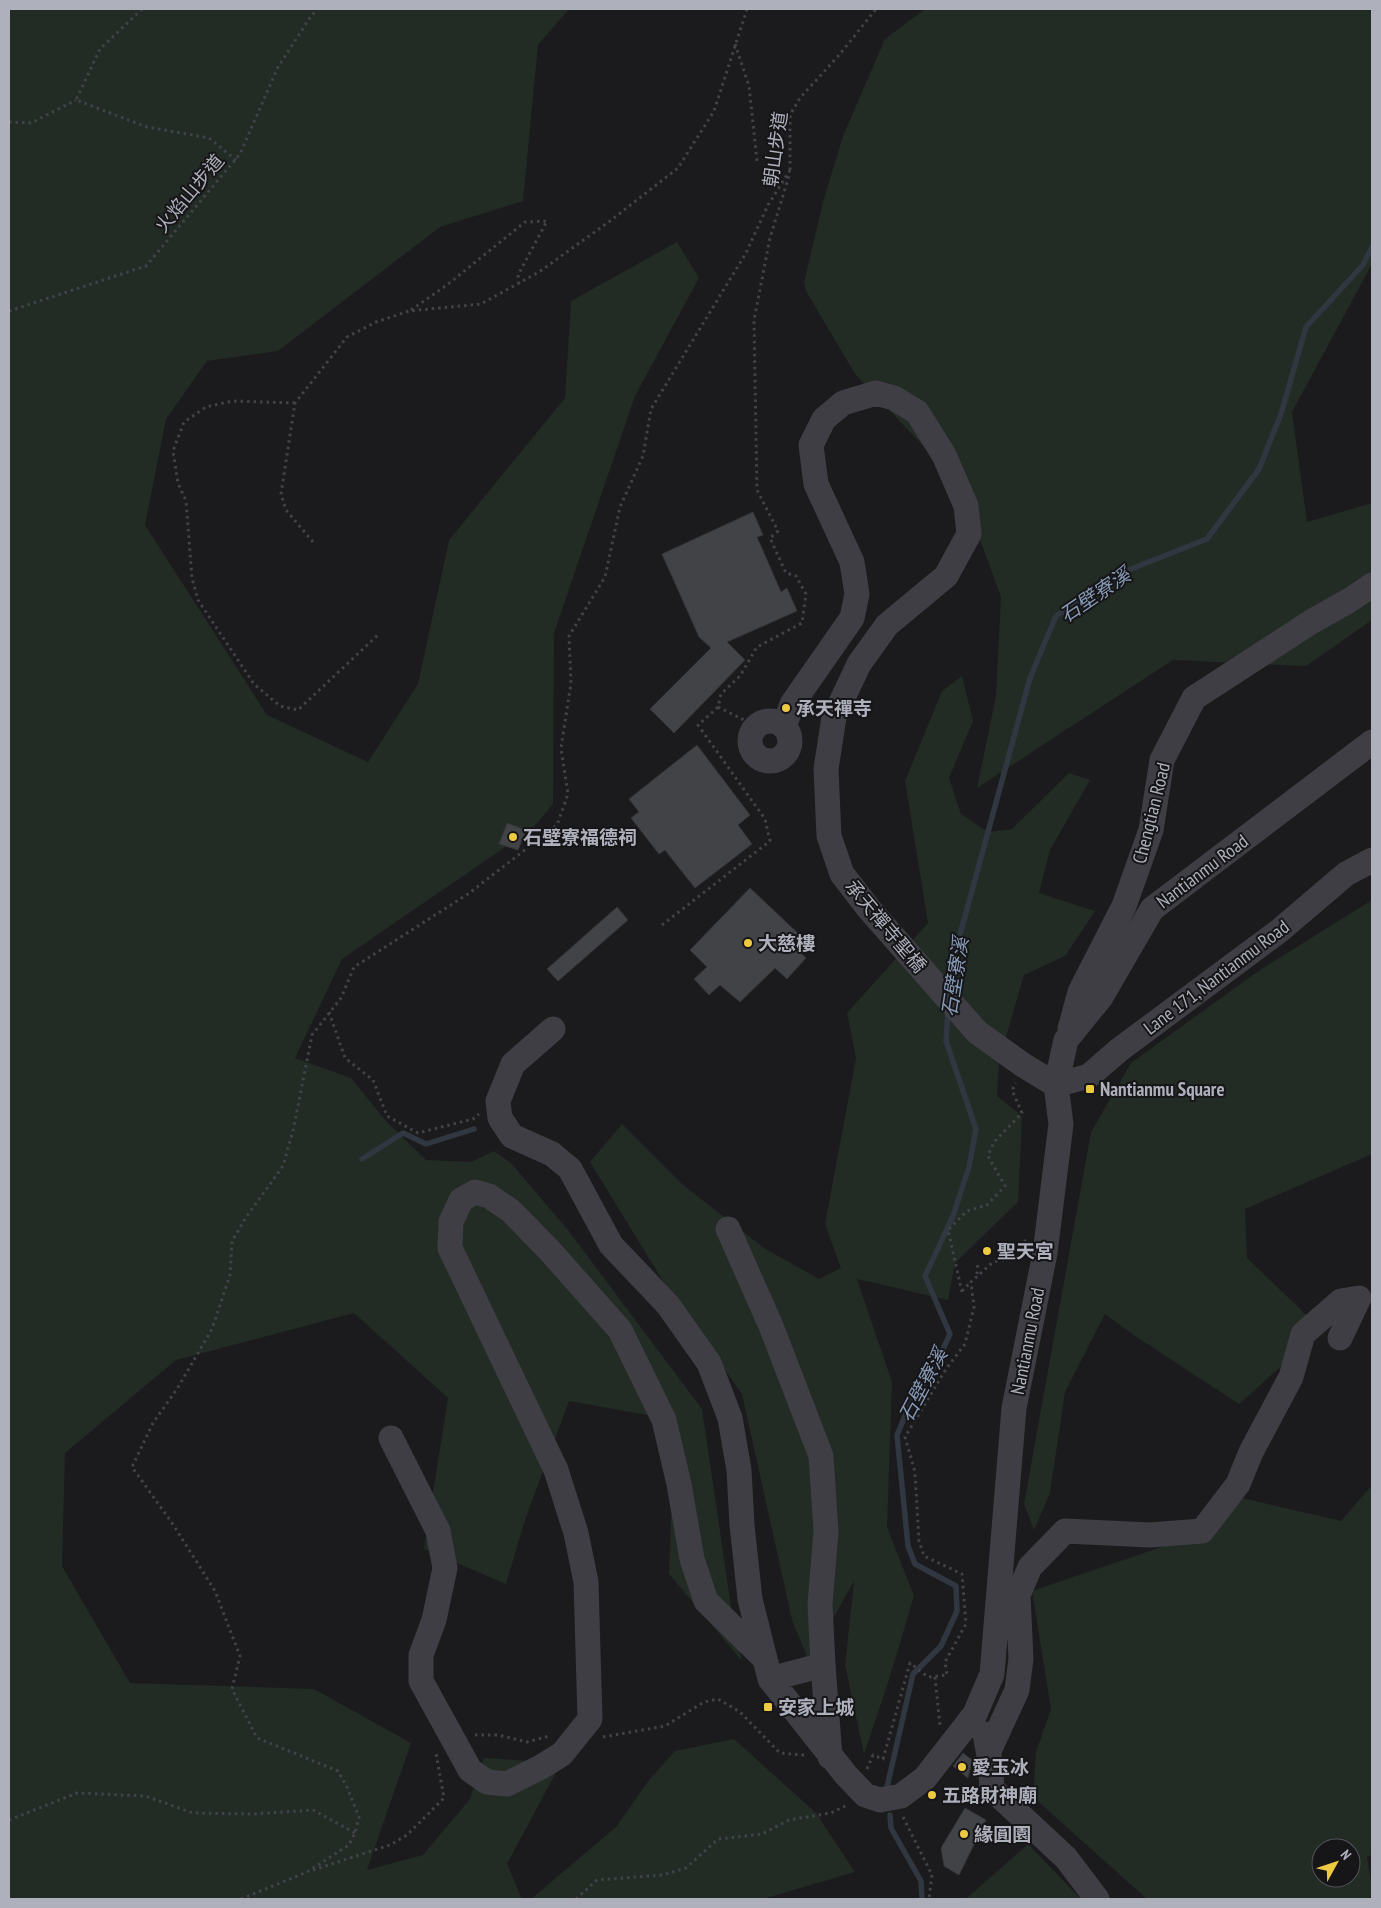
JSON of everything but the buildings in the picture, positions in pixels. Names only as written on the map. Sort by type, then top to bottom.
[{"type":"street","name":"承天禪寺聖橋","points":[[788,715],[852,618],[858,594],[852,562],[816,484],[811,445],[824,419],[843,403],[876,393],[894,398],[917,412],[944,455],[966,506],[968,534],[946,576],[887,625],[859,664],[834,717],[826,769],[830,836],[842,874],[869,909],[977,1032],[1020,1073],[1056,1084]]},
{"type":"street","name":"Chengtian Road","points":[[1066,1040],[1080,992],[1124,906],[1151,830],[1162,760],[1194,698],[1372,585]]},
{"type":"street","points":[[788,715],[789,746],[782,756],[770,761],[763,760],[752,751],[750,738],[756,726],[788,715]]},
{"type":"street","name":"Nantianmu Road","points":[[901,1796],[925,1778],[975,1714],[992,1674],[1014,1408],[1045,1253],[1061,1124],[1056,1084],[1066,1040],[1101,997],[1152,909],[1372,742]]},
{"type":"street","name":"Lane 171, Nantianmu Road","points":[[1056,1084],[1089,1076],[1119,1050],[1279,931],[1346,874],[1372,860]]},
{"type":"street","points":[[553,1029],[513,1064],[498,1101],[500,1118],[512,1136],[552,1154],[570,1169],[611,1245],[668,1305],[709,1363],[730,1418],[739,1470],[742,1525],[750,1599],[766,1668]]},
{"type":"street","points":[[391,1438],[438,1530],[445,1568],[434,1620],[421,1655],[421,1681],[470,1770],[487,1782],[507,1784],[562,1754],[590,1719],[586,1582],[576,1533],[556,1470],[450,1248],[451,1222],[461,1200],[475,1192],[489,1196],[511,1211],[550,1251],[620,1330],[664,1420],[679,1484],[692,1559],[706,1601],[766,1668],[830,1756],[865,1795],[880,1800],[901,1796]]},
{"type":"street","points":[[728,1230],[771,1326],[821,1456],[826,1531],[820,1604],[830,1756]]},
{"type":"street","points":[[989,1751],[1017,1690],[1021,1659],[1018,1595],[1030,1567],[1064,1531],[1150,1535],[1202,1532],[1238,1484],[1251,1452],[1291,1377],[1303,1334],[1341,1301],[1358,1298],[1340,1338]]},
{"type":"street","points":[[766,1668],[823,1665]]},
{"type":"street","points":[[975,1714],[985,1734],[989,1751],[992,1790],[1066,1858],[1097,1899]]},
{"type":"path","points":[[9,122],[31,122],[76,100],[100,49],[142,9]]},
{"type":"path","name":"火焰山步道","points":[[9,311],[146,266],[240,154],[278,67],[309,18],[317,9]]},
{"type":"path","points":[[313,542],[286,510],[281,494],[296,403],[347,337],[376,322],[409,311],[481,304],[539,272],[610,221],[678,168],[714,111],[747,9]]},
{"type":"path","name":"朝山步道","points":[[718,707],[721,694],[740,676],[758,648],[802,623],[806,594],[796,576],[786,573],[770,538],[778,531],[757,490],[754,320],[770,238],[790,170],[790,115],[800,98],[840,54],[876,9]]},
{"type":"path","points":[[735,43],[749,86],[757,160]]},
{"type":"path","points":[[76,100],[147,127],[209,138],[236,160]]},
{"type":"path","points":[[242,1899],[307,1872],[348,1845],[355,1833],[359,1817],[347,1787],[338,1771],[257,1738],[232,1689],[240,1656],[215,1591],[172,1523],[132,1467],[153,1423],[212,1329],[230,1275],[232,1242],[283,1166],[293,1131],[312,1035],[341,998],[354,967],[468,894],[557,825],[568,794],[562,748],[571,683],[570,636],[605,577],[620,508],[643,456],[651,409],[746,253],[768,205],[790,170]]},
{"type":"path","points":[[409,311],[447,285],[526,222],[547,221],[518,275],[518,285]]},
{"type":"path","points":[[296,403],[232,401],[206,407],[184,422],[173,451],[178,483],[186,501],[192,578],[198,600],[254,684],[280,706],[298,710],[380,633]]},
{"type":"path","points":[[662,925],[770,841],[765,819],[698,725],[718,707],[756,726]]},
{"type":"path","points":[[329,1012],[346,1058],[373,1080],[387,1116],[418,1133],[473,1119],[498,1101]]},
{"type":"path","points":[[1020,1073],[1012,1090],[1022,1113],[994,1142],[988,1156],[1004,1186],[987,1206],[967,1211],[948,1230],[962,1292],[977,1275],[993,1262],[1045,1253]]},
{"type":"path","points":[[977,1275],[978,1262]]},
{"type":"path","points":[[883,1759],[910,1662],[928,1677],[946,1675],[945,1662],[966,1624],[962,1574],[924,1556],[919,1540],[915,1472],[905,1438],[946,1368],[965,1344],[974,1307],[971,1282]]},
{"type":"path","points":[[935,1677],[940,1727],[943,1730],[936,1742],[946,1750]]},
{"type":"path","points":[[9,1820],[77,1793],[135,1795],[145,1796],[193,1813],[254,1814],[313,1810],[355,1833]]},
{"type":"path","points":[[576,1899],[598,1880],[663,1875],[686,1868],[718,1839],[762,1834],[789,1820],[831,1814],[865,1795]]},
{"type":"path","points":[[901,1796],[903,1818],[932,1874],[929,1899]]},
{"type":"shaded area","points":[[9,9],[569,9],[538,45],[523,201],[440,227],[278,351],[207,361],[166,419],[145,525],[267,715],[368,762],[418,684],[449,540],[565,398],[571,301],[677,242],[699,278],[635,396],[554,633],[553,804],[533,828],[342,959],[295,1058],[351,1078],[386,1121],[426,1160],[471,1162],[494,1151],[511,1163],[568,1230],[702,1409],[733,1620],[742,1661],[669,1574],[675,1420],[569,1401],[525,1520],[506,1584],[424,1549],[448,1398],[354,1313],[176,1360],[65,1453],[62,1566],[130,1683],[314,1689],[411,1743],[367,1870],[423,1855],[470,1799],[484,1758],[561,1763],[507,1864],[522,1899],[9,1899]]},
{"type":"shaded area","points":[[925,9],[1372,9],[1372,264],[1292,412],[1307,522],[1372,503],[1372,620],[1306,666],[1173,660],[977,788],[996,696],[1001,597],[960,485],[855,374],[806,291],[804,283],[823,202],[843,136],[885,39]]},
{"type":"shaded area","points":[[962,676],[973,721],[949,778],[961,814],[988,832],[1012,829],[1069,773],[1090,780],[1050,850],[1039,893],[1095,911],[1065,956],[1024,975],[999,1061],[997,1096],[1022,1116],[1018,1202],[955,1263],[948,1300],[857,1279],[892,1382],[887,1527],[914,1596],[864,1754],[845,1665],[854,1581],[809,1662],[792,1620],[742,1394],[669,1291],[590,1162],[622,1124],[682,1184],[764,1248],[819,1279],[841,1268],[825,1224],[856,1058],[847,1013],[928,923],[905,781],[942,691]]},
{"type":"shaded area","points":[[1372,900],[1372,1154],[1245,1209],[1247,1258],[1322,1330],[1239,1404],[1135,1336],[1105,1314],[1065,1392],[1050,1493],[1034,1530],[1024,1504],[1091,1132],[1131,1063],[1257,972]]},
{"type":"shaded area","points":[[1372,1485],[1372,1855],[1367,1857],[1372,1899],[1147,1899],[1033,1797],[1036,1752],[1051,1709],[1032,1591],[1173,1543],[1234,1496],[1341,1521]]},
{"type":"shaded area","points":[[734,1739],[816,1813],[855,1872],[763,1899],[531,1899],[616,1827],[649,1780],[675,1751]]},
{"type":"shaded area","points":[[1028,1844],[1081,1899],[966,1899]]},
{"type":"waterway","name":"石壁寮溪","points":[[950,990],[952,964],[1030,678],[1056,616],[1126,571],[1207,539],[1259,469],[1281,414],[1306,327],[1363,265],[1372,247]]},
{"type":"waterway","name":"石壁寮溪","points":[[887,1787],[913,1674],[941,1646],[957,1611],[956,1586],[915,1564],[908,1546],[897,1435],[908,1409],[938,1360],[950,1334],[925,1276],[953,1216],[969,1167],[976,1129],[946,1041],[948,1012]]},
{"type":"waterway","points":[[362,1159],[403,1133],[426,1144],[474,1129]]},
{"type":"waterway","name":"石壁寮溪","points":[[890,1815],[891,1828],[921,1881],[922,1899]]},
{"type":"place","name":"承天禪寺","points":[[786,708]]},
{"type":"place","name":"石壁寮福德祠","points":[[513,837]]},
{"type":"place","name":"大慈樓","points":[[748,943]]},
{"type":"place","name":"Nantianmu Square","points":[[1090,1089]]},
{"type":"place","name":"聖天宮","points":[[987,1251]]},
{"type":"place","name":"安家上城","points":[[768,1707]]},
{"type":"place","name":"愛玉冰","points":[[962,1767]]},
{"type":"place","name":"五路財神廟","points":[[932,1795]]},
{"type":"place","name":"緣圓園","points":[[964,1834]]}]
